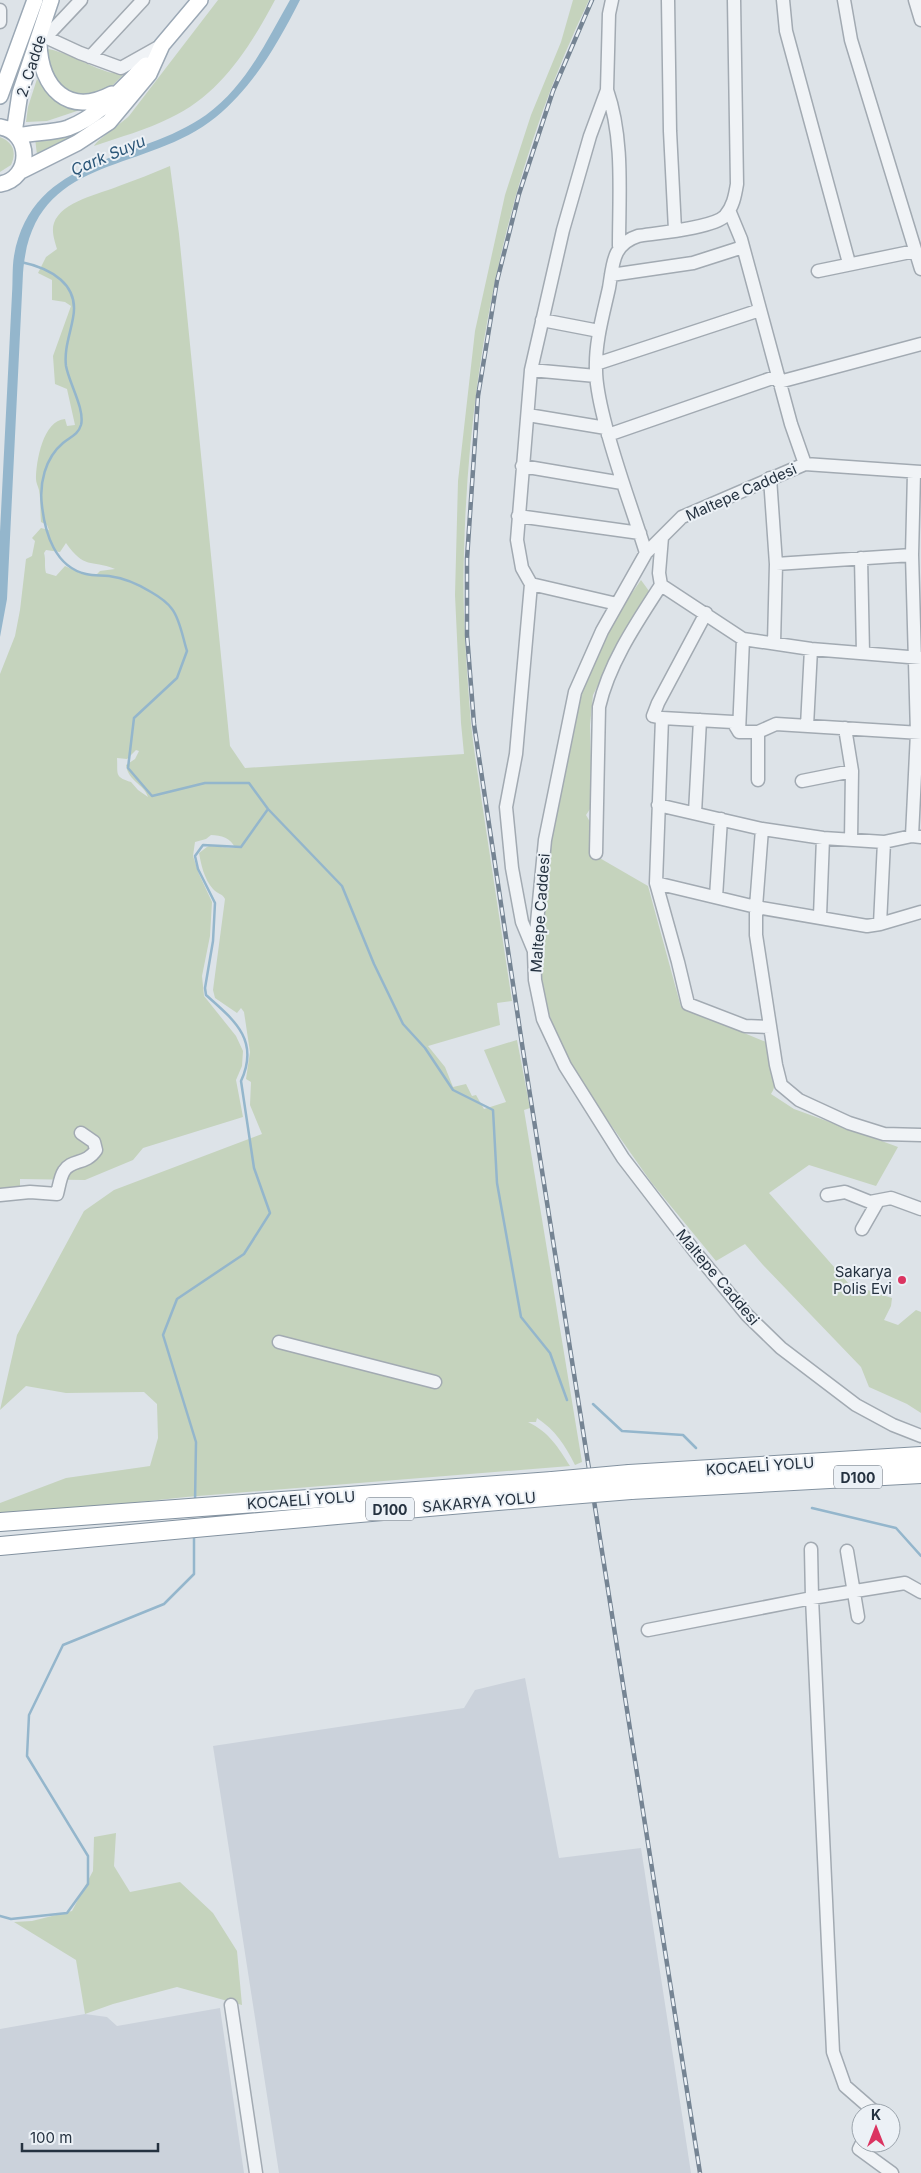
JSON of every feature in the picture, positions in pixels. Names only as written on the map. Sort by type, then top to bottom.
[{"type":"highway","name":"KOCAELİ YOLU","points":[[630,1482],[921,1456]]},
{"type":"highway","name":"D100","points":[[554,1489],[630,1482],[921,1474]]},
{"type":"highway","name":"KOCAELİ YOLU","points":[[0,1522],[230,1505],[554,1489]]},
{"type":"highway","name":"SAKARYA YOLU","points":[[0,1546],[372,1511],[554,1489]]},
{"type":"main road","name":"2. Cadde","points":[[0,96],[35,0]]},
{"type":"main road","name":"2. Cadde","points":[[11,132],[20,93],[42,37],[52,0]]},
{"type":"main road","points":[[21,171],[25,153],[11,132],[67,128],[94,116],[159,50],[200,0]]},
{"type":"main road","points":[[42,37],[40,58],[45,76],[61,95],[74,101],[92,102],[122,88]]},
{"type":"main road","points":[[1,186],[11,181],[21,171],[77,142],[109,122],[149,74],[159,50]]},
{"type":"street","points":[[81,0],[42,37],[122,68],[159,50]]},
{"type":"street","points":[[90,57],[143,0]]},
{"type":"street","points":[[534,953],[522,922],[512,868],[506,807],[516,754],[531,584],[522,568],[517,540],[522,466],[532,370],[542,320],[566,220],[590,136],[607,90],[609,14],[612,0]]},
{"type":"street","points":[[668,0],[670,122],[675,230]]},
{"type":"street","points":[[620,246],[629,239],[713,224],[724,217],[734,203],[737,184],[734,0]]},
{"type":"street","points":[[783,0],[786,31],[849,263]]},
{"type":"street","points":[[844,0],[851,40],[921,269]]},
{"type":"street","points":[[915,0],[921,20]]},
{"type":"street","points":[[0,10],[0,22]]},
{"type":"street","points":[[607,90],[613,108],[619,149],[620,246],[611,275],[599,331],[596,370],[607,432],[646,552]]},
{"type":"street","points":[[729,210],[743,247],[779,379],[805,464]]},
{"type":"street","points":[[611,275],[693,262],[743,247]]},
{"type":"street","points":[[818,271],[849,263],[915,251]]},
{"type":"street","points":[[532,370],[596,370],[760,310]]},
{"type":"street","points":[[542,320],[599,331]]},
{"type":"street","points":[[528,415],[607,432],[779,379],[921,344]]},
{"type":"street","name":"Maltepe Caddesi","points":[[918,473],[805,464],[682,517],[646,552],[602,631],[575,692],[545,840],[534,953],[535,980],[542,1019],[565,1066],[623,1158],[696,1253],[747,1315],[781,1348],[856,1404],[894,1425],[921,1436]]},
{"type":"street","points":[[522,466],[622,483]]},
{"type":"street","points":[[658,805],[762,829],[823,838],[884,842],[917,837],[918,658],[912,555],[918,473]]},
{"type":"street","points":[[770,478],[776,564],[774,643]]},
{"type":"street","points":[[518,516],[640,533]]},
{"type":"street","points":[[596,853],[599,707],[604,686],[637,622],[661,585],[659,573],[662,537]]},
{"type":"street","points":[[776,564],[912,555]]},
{"type":"street","points":[[861,558],[863,654]]},
{"type":"street","points":[[531,584],[617,604]]},
{"type":"street","points":[[661,585],[743,639],[811,649],[918,658]]},
{"type":"street","points":[[706,614],[658,703],[653,716],[733,722],[739,732]]},
{"type":"street","points":[[739,732],[743,639]]},
{"type":"street","points":[[807,726],[811,649]]},
{"type":"street","points":[[662,718],[656,883],[688,1004],[745,1026],[770,1027]]},
{"type":"street","points":[[695,813],[700,720]]},
{"type":"street","points":[[739,732],[758,732],[776,724],[919,733]]},
{"type":"street","points":[[845,728],[852,771],[851,840]]},
{"type":"street","points":[[758,732],[758,780]]},
{"type":"street","points":[[802,781],[852,771]]},
{"type":"street","points":[[716,897],[721,819]]},
{"type":"street","points":[[762,829],[756,907],[756,935],[776,1065],[781,1085],[799,1100],[849,1123],[884,1134],[921,1135]]},
{"type":"street","points":[[820,916],[823,838]]},
{"type":"street","points":[[880,924],[884,842]]},
{"type":"street","points":[[656,883],[756,907],[820,916],[866,926],[880,924],[921,912]]},
{"type":"street","points":[[0,1195],[30,1192],[57,1194],[64,1171],[69,1165],[90,1158],[96,1150],[94,1142],[80,1133]]},
{"type":"street","points":[[827,1195],[845,1192],[870,1202],[891,1198],[921,1209]]},
{"type":"street","points":[[862,1229],[878,1201]]},
{"type":"street","points":[[279,1342],[435,1382]]},
{"type":"street","points":[[811,1549],[833,2052],[845,2086],[865,2103]]},
{"type":"street","points":[[847,1551],[858,1617]]},
{"type":"street","points":[[648,1630],[812,1598],[905,1583],[921,1592]]},
{"type":"street","points":[[231,2005],[256,2173]]},
{"type":"street","points":[[864,2153],[892,2173]]},
{"type":"shaded area","points":[[525,1678],[559,1858],[641,1848],[691,2173],[279,2173],[213,1746],[464,1708],[475,1690]]},
{"type":"shaded area","points":[[220,2008],[244,2173],[0,2173],[0,2029],[85,2014],[107,2017],[117,2026]]},
{"type":"green space","points":[[218,0],[275,0],[244,52],[219,83],[204,96],[170,118],[142,130],[94,146],[129,116]]},
{"type":"green space","points":[[573,0],[589,0],[560,65],[536,132],[515,200],[498,269],[484,339],[467,481],[464,592],[471,723],[512,1001],[497,1003],[500,1025],[428,1046],[445,1067],[453,1087],[466,1084],[472,1096],[476,1095],[484,1109],[506,1102],[484,1050],[517,1040],[530,1108],[524,1110],[582,1462],[575,1465],[559,1438],[537,1418],[536,1422],[528,1422],[547,1435],[570,1466],[186,1497],[0,1517],[0,1503],[66,1478],[150,1466],[158,1438],[157,1404],[144,1392],[66,1393],[26,1386],[0,1410],[17,1335],[84,1211],[114,1190],[262,1134],[250,1105],[251,1082],[246,1079],[250,1052],[244,1012],[241,1008],[237,1013],[215,998],[213,990],[225,899],[207,881],[199,853],[209,846],[235,848],[225,838],[211,835],[206,839],[195,842],[193,856],[212,902],[210,936],[202,976],[204,996],[236,1036],[243,1051],[242,1066],[236,1080],[243,1117],[143,1148],[133,1160],[85,1180],[20,1179],[20,1190],[0,1193],[0,674],[15,636],[26,559],[32,556],[35,541],[32,538],[41,528],[49,530],[47,525],[41,522],[40,494],[36,480],[37,463],[42,443],[51,426],[57,421],[65,419],[67,426],[75,425],[67,389],[55,384],[53,356],[71,306],[65,302],[52,300],[52,280],[38,273],[46,257],[57,249],[53,233],[54,223],[58,215],[65,209],[82,199],[170,166],[179,234],[230,746],[245,768],[464,754],[455,595],[458,481],[475,331],[505,195],[531,115],[561,42]],"holes":[[[66,543],[83,560],[115,569],[100,571],[97,574],[82,574],[65,566],[56,576],[46,573],[44,553],[46,550],[60,552]],[[136,750],[139,751],[135,759],[126,765],[127,770],[148,797],[131,782],[119,776],[117,771],[117,758],[127,759]]]},
{"type":"green space","points":[[47,49],[65,54],[111,73],[128,70],[108,90],[80,97],[61,89],[45,56]]},
{"type":"green space","points":[[37,79],[52,98],[80,110],[47,121],[26,122],[28,107]]},
{"type":"green space","points":[[110,112],[81,132],[37,155],[35,138]]},
{"type":"green space","points":[[0,137],[11,145],[14,156],[11,165],[0,172]]},
{"type":"green space","points":[[641,580],[649,591],[627,628],[593,695],[590,725],[592,806],[586,815],[593,827],[591,853],[648,886],[681,1007],[766,1042],[775,1075],[774,1088],[771,1094],[794,1109],[898,1147],[876,1186],[809,1165],[769,1193],[849,1284],[892,1298],[891,1306],[884,1320],[898,1325],[916,1310],[921,1312],[921,1413],[907,1404],[869,1387],[861,1367],[745,1244],[716,1261],[651,1182],[578,1078],[567,1060],[542,996],[538,955],[542,889],[580,692],[620,610]]},
{"type":"green space","points":[[116,1833],[114,1866],[130,1892],[180,1882],[213,1913],[237,1951],[242,2005],[177,1987],[113,2004],[85,2014],[76,1960],[14,1922],[32,1921],[72,1911],[93,1871],[94,1837]]},
{"type":"water","points":[[290,0],[300,0],[264,63],[230,105],[216,117],[187,136],[95,172],[69,186],[47,206],[31,234],[23,273],[7,599],[0,637],[0,532],[13,265],[25,222],[43,197],[65,179],[92,165],[179,131],[206,115],[233,91],[244,77]]},
{"type":"waterway","points":[[21,262],[52,273],[67,287],[72,296],[74,306],[66,366],[82,419],[76,434],[57,449],[45,472],[41,498],[43,516],[49,538],[59,557],[75,570],[89,575],[109,576],[125,580],[157,595],[172,609],[177,618],[187,651],[177,678],[134,718],[128,768],[152,796],[205,783],[249,783],[268,809],[342,886],[374,964],[403,1024],[425,1048],[453,1090],[493,1110],[497,1183],[521,1317],[550,1353],[567,1400]]},
{"type":"waterway","points":[[195,1502],[196,1442],[163,1335],[177,1299],[244,1254],[270,1213],[254,1168],[241,1081],[246,1067],[246,1042],[234,1022],[206,995],[205,988],[213,941],[215,903],[198,869],[195,856],[203,845],[241,847],[268,809]]},
{"type":"waterway","points":[[593,1404],[622,1431],[683,1435],[696,1448]]},
{"type":"waterway","points":[[812,1508],[896,1528],[921,1556]]},
{"type":"waterway","points":[[0,1916],[11,1919],[67,1913],[88,1884],[88,1856],[27,1756],[29,1715],[63,1645],[164,1604],[194,1574],[194,1535]]},
{"type":"railway","points":[[592,0],[553,91],[519,194],[497,281],[478,396],[467,559],[467,635],[474,724],[522,1044],[700,2173]]},
{"type":"place","name":"Sakarya Polis Evi","points":[[902,1280]]},
{"type":"water label","name":"Çark Suyu","points":[[108,155]]}]
